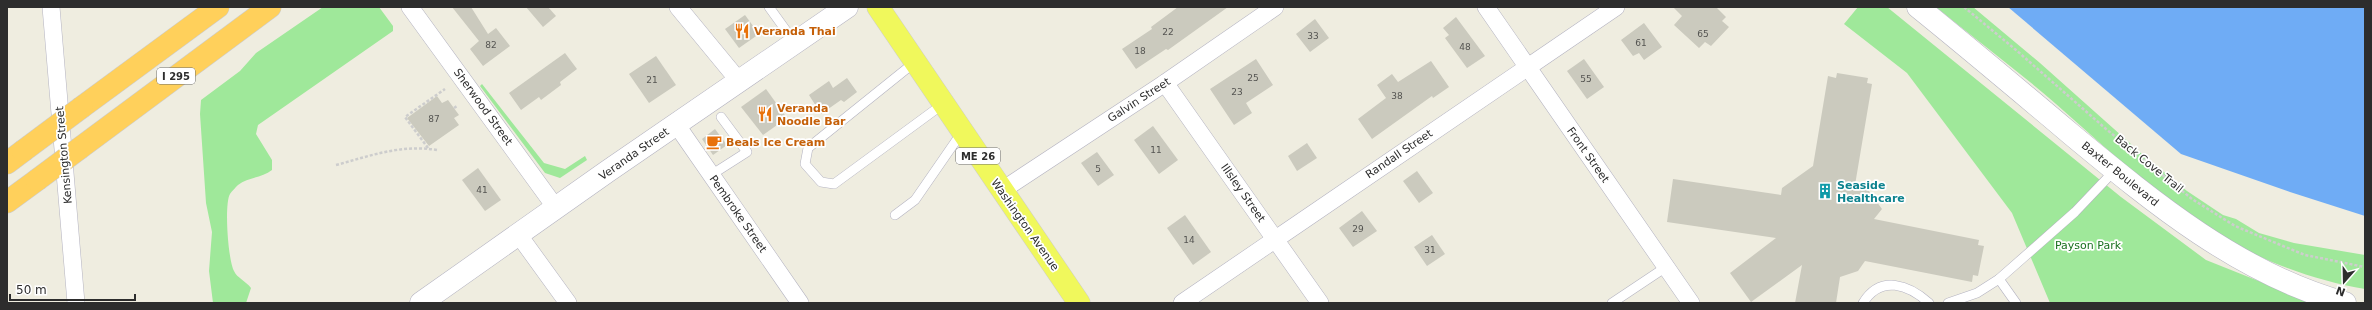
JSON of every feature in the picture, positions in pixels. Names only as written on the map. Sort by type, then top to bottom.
[{"type":"highway","name":"I 295","points":[[7,202],[270,7]]},
{"type":"highway","name":"I 295","points":[[15,157],[217,8]]},
{"type":"main road","name":"Veranda Street","points":[[422,303],[676,124],[848,7]]},
{"type":"main road","name":"Washington Avenue","points":[[878,7],[1001,191],[1079,303]]},
{"type":"main road","name":"Baxter Boulevard","points":[[1918,7],[2160,206],[2232,255],[2282,280],[2345,303]]},
{"type":"street","name":"Kensington Street","points":[[51,7],[76,303]]},
{"type":"street","name":"Sherwood Street","points":[[410,7],[556,208]]},
{"type":"street","points":[[678,7],[739,81]]},
{"type":"street","name":"Galvin Street","points":[[1001,191],[1165,83],[1275,7]]},
{"type":"street","name":"Front Street","points":[[1486,7],[1691,303]]},
{"type":"street","name":"Randall Street","points":[[1182,303],[1616,7]]},
{"type":"street","name":"Illsley Street","points":[[1165,83],[1320,303]]},
{"type":"street","name":"Pembroke Street","points":[[676,124],[800,303]]},
{"type":"street","points":[[518,234],[568,303]]},
{"type":"lane","points":[[768,7],[795,43]]},
{"type":"lane","points":[[915,62],[808,148],[805,164],[821,182],[834,184],[943,104]]},
{"type":"lane","points":[[711,175],[747,152],[721,118]]},
{"type":"lane","points":[[895,215],[914,200],[962,132]]},
{"type":"lane","points":[[1948,303],[1977,293],[1999,279],[2075,212],[2115,170]]},
{"type":"lane","points":[[1612,303],[1666,267]]},
{"type":"lane","points":[[1999,279],[2016,303]]},
{"type":"lane","points":[[1863,303],[1878,289],[1893,284],[1907,287],[1929,303]]},
{"type":"path","name":"Back Cove Trail","points":[[1964,7],[2016,50],[2106,129],[2192,198],[2235,226],[2305,255],[2365,267]]},
{"type":"path","points":[[428,149],[405,118],[445,88]]},
{"type":"path","points":[[336,165],[392,149],[437,150]]},
{"type":"green space","points":[[323,7],[379,7],[393,26],[393,31],[258,125],[256,134],[272,160],[272,170],[264,175],[246,180],[238,185],[230,194],[227,209],[232,265],[239,278],[247,283],[251,288],[246,303],[213,303],[209,271],[212,232],[206,203],[200,114],[201,100],[240,71],[256,53]]},
{"type":"green space","name":"Payson Park","points":[[1858,7],[1887,7],[2121,197],[2206,260],[2314,303],[2050,303],[2012,213],[1907,73],[1844,24]]},
{"type":"green space","points":[[1936,7],[1973,7],[2040,63],[2141,153],[2187,191],[2223,215],[2236,219],[2259,233],[2294,243],[2365,255],[2365,289],[2295,271],[2250,252],[2207,228],[2154,189],[2041,91]]},
{"type":"green space","points":[[482,84],[544,163],[565,169],[585,156],[587,160],[560,178],[545,173],[480,86]]},
{"type":"water","points":[[2008,7],[2365,7],[2365,216],[2290,192],[2181,154]]},
{"type":"building","points":[[452,7],[471,7],[488,34],[496,28],[510,46],[483,66],[470,49],[479,41]]},
{"type":"building","points":[[526,7],[548,7],[556,16],[543,27]]},
{"type":"building","points":[[1178,7],[1228,7],[1168,50],[1166,49],[1136,69],[1122,49],[1152,29],[1151,27]]},
{"type":"building","points":[[1673,7],[1716,7],[1726,17],[1722,21],[1729,27],[1711,46],[1705,42],[1699,48],[1674,25],[1682,16]]},
{"type":"building","name":"Veranda Thai","points":[[745,15],[759,34],[739,48],[725,29]]},
{"type":"building","points":[[1456,17],[1485,56],[1467,68],[1445,38],[1449,35],[1443,28]]},
{"type":"building","points":[[1315,19],[1329,38],[1310,52],[1296,34]]},
{"type":"building","points":[[1644,23],[1662,47],[1644,60],[1639,53],[1633,56],[1621,40]]},
{"type":"building","points":[[565,53],[577,69],[560,82],[561,85],[541,100],[539,97],[521,110],[509,93]]},
{"type":"building","points":[[656,56],[676,85],[649,103],[629,74]]},
{"type":"building","points":[[1256,59],[1273,85],[1246,103],[1252,113],[1234,125],[1210,89]]},
{"type":"building","points":[[1584,59],[1604,87],[1587,99],[1567,71]]},
{"type":"building","points":[[1431,61],[1449,87],[1433,98],[1432,96],[1372,139],[1358,119],[1386,98],[1377,85],[1392,74],[1398,82]]},
{"type":"building","name":"Seaside Healthcare","points":[[1837,73],[1868,78],[1867,83],[1872,84],[1855,185],[1866,187],[1882,209],[1874,219],[1979,240],[1978,245],[1984,246],[1978,276],[1973,275],[1972,282],[1865,261],[1858,271],[1840,277],[1836,303],[1795,303],[1802,265],[1751,302],[1730,273],[1776,238],[1667,222],[1673,179],[1781,195],[1782,188],[1813,166],[1828,76],[1836,78]]},
{"type":"building","points":[[847,78],[857,92],[844,102],[841,100],[821,114],[809,95],[829,81],[833,88]]},
{"type":"building","name":"Veranda Noodle Bar","points":[[766,89],[787,118],[763,135],[741,107]]},
{"type":"building","points":[[437,96],[442,103],[448,100],[459,115],[454,118],[459,125],[429,146],[407,118]]},
{"type":"building","points":[[1153,126],[1178,160],[1159,174],[1134,140]]},
{"type":"building","name":"Beals Ice Cream","points":[[715,129],[727,145],[713,155],[702,139]]},
{"type":"building","points":[[1307,143],[1317,158],[1297,171],[1288,156]]},
{"type":"building","points":[[1097,152],[1114,175],[1098,186],[1081,163]]},
{"type":"building","points":[[478,168],[501,200],[485,211],[462,180]]},
{"type":"building","points":[[1417,171],[1433,193],[1419,203],[1403,181]]},
{"type":"building","points":[[1362,211],[1377,231],[1353,247],[1339,228]]},
{"type":"building","points":[[1185,215],[1211,252],[1193,265],[1167,228]]},
{"type":"building","points":[[1432,235],[1445,254],[1427,266],[1414,247]]},
{"type":"place","name":"Veranda Thai","points":[[742,31]]},
{"type":"place","name":"Veranda Noodle Bar","points":[[765,114]]},
{"type":"place","name":"Beals Ice Cream","points":[[714,142]]},
{"type":"place","name":"Seaside Healthcare","points":[[1825,191]]}]
